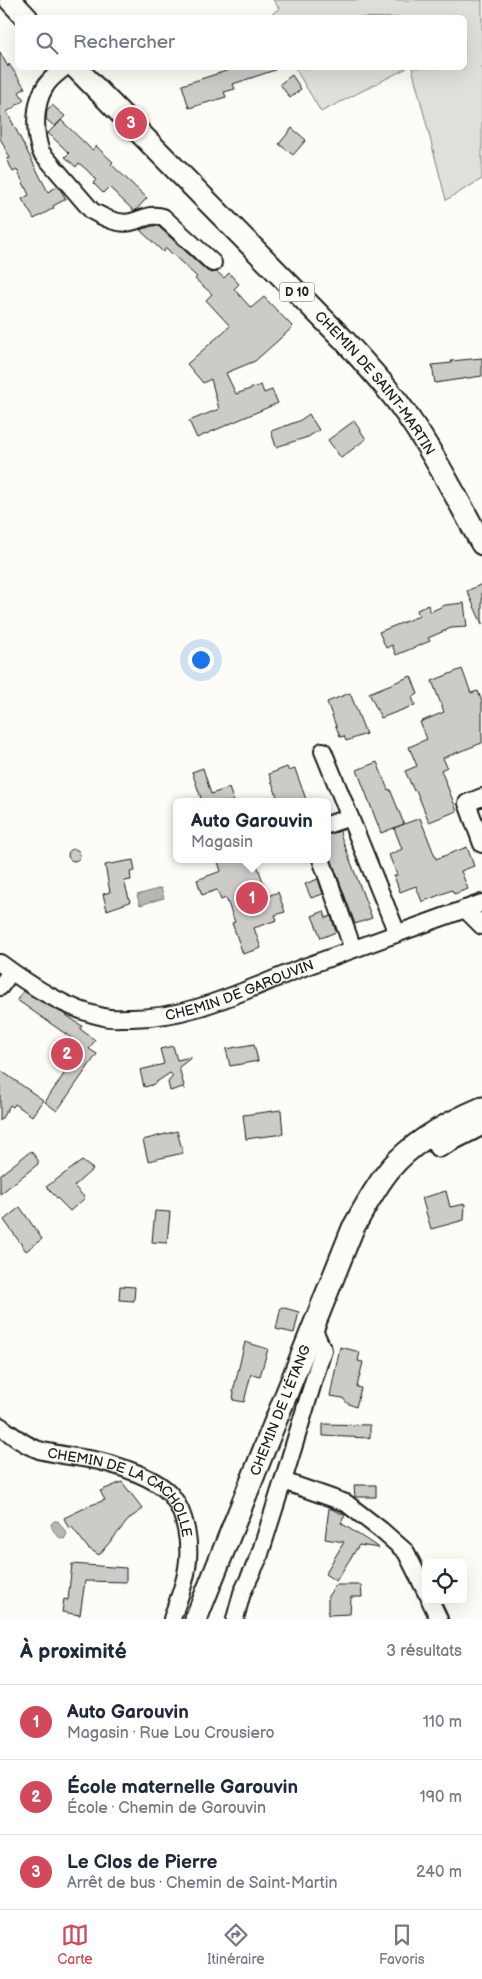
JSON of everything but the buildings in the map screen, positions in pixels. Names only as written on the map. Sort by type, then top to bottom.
[{"type":"main road","points":[[10,0],[24,15]]},
{"type":"main road","name":"CHEMIN DE SAINT-MARTIN","points":[[78,70],[345,341],[385,386],[422,438],[448,480],[482,544]]},
{"type":"main road","name":"CHEMIN DE L’ÉTANG","points":[[196,1619],[349,1237],[367,1203],[390,1169],[414,1146],[440,1128],[482,1108]]},
{"type":"main road","name":"CHEMIN DE L’ÉTANG","points":[[367,1203],[414,1160],[482,1124]]},
{"type":"street","points":[[62,70],[45,85],[38,106],[38,144],[41,152],[92,211],[103,217],[122,222],[131,222],[158,215],[163,217],[213,263]]},
{"type":"street","points":[[323,751],[397,933]]},
{"type":"street","points":[[482,797],[467,803],[482,844]]},
{"type":"street","points":[[331,824],[350,817]]},
{"type":"street","points":[[322,863],[353,949]]},
{"type":"street","name":"CHEMIN DE GAROUVIN","points":[[6,968],[52,997],[81,1010],[105,1017],[152,1018],[174,1015],[211,1004],[353,949],[482,904]]},
{"type":"street","points":[[465,909],[482,926]]},
{"type":"street","points":[[0,987],[6,968]]},
{"type":"street","points":[[235,1619],[242,1593],[259,1557],[284,1482],[323,1350],[312,1328]]},
{"type":"street","name":"CHEMIN DE LA CACHOLLE","points":[[0,1426],[17,1440],[38,1450],[122,1468],[158,1483],[171,1495],[180,1511],[188,1549],[187,1568],[172,1619]]},
{"type":"street","points":[[284,1482],[346,1503],[406,1552],[422,1584]]},
{"type":"street","points":[[432,1604],[439,1619]]},
{"type":"shaded area","points":[[273,0],[482,0],[482,179],[446,200],[413,70],[467,70],[467,15],[271,15],[279,8]]},
{"type":"shaded area","points":[[296,70],[403,70],[321,112]]},
{"type":"shaded area","points":[[161,888],[164,898],[140,905],[137,895]]},
{"type":"shaded area","points":[[54,1521],[58,1521],[67,1534],[64,1539],[60,1538],[54,1531],[51,1524]]},
{"type":"place","name":"Le Clos de Pierre","points":[[131,123]]},
{"type":"place","name":"Auto Garouvin","points":[[252,898]]},
{"type":"place","name":"École maternelle Garouvin","points":[[67,1054]]}]
